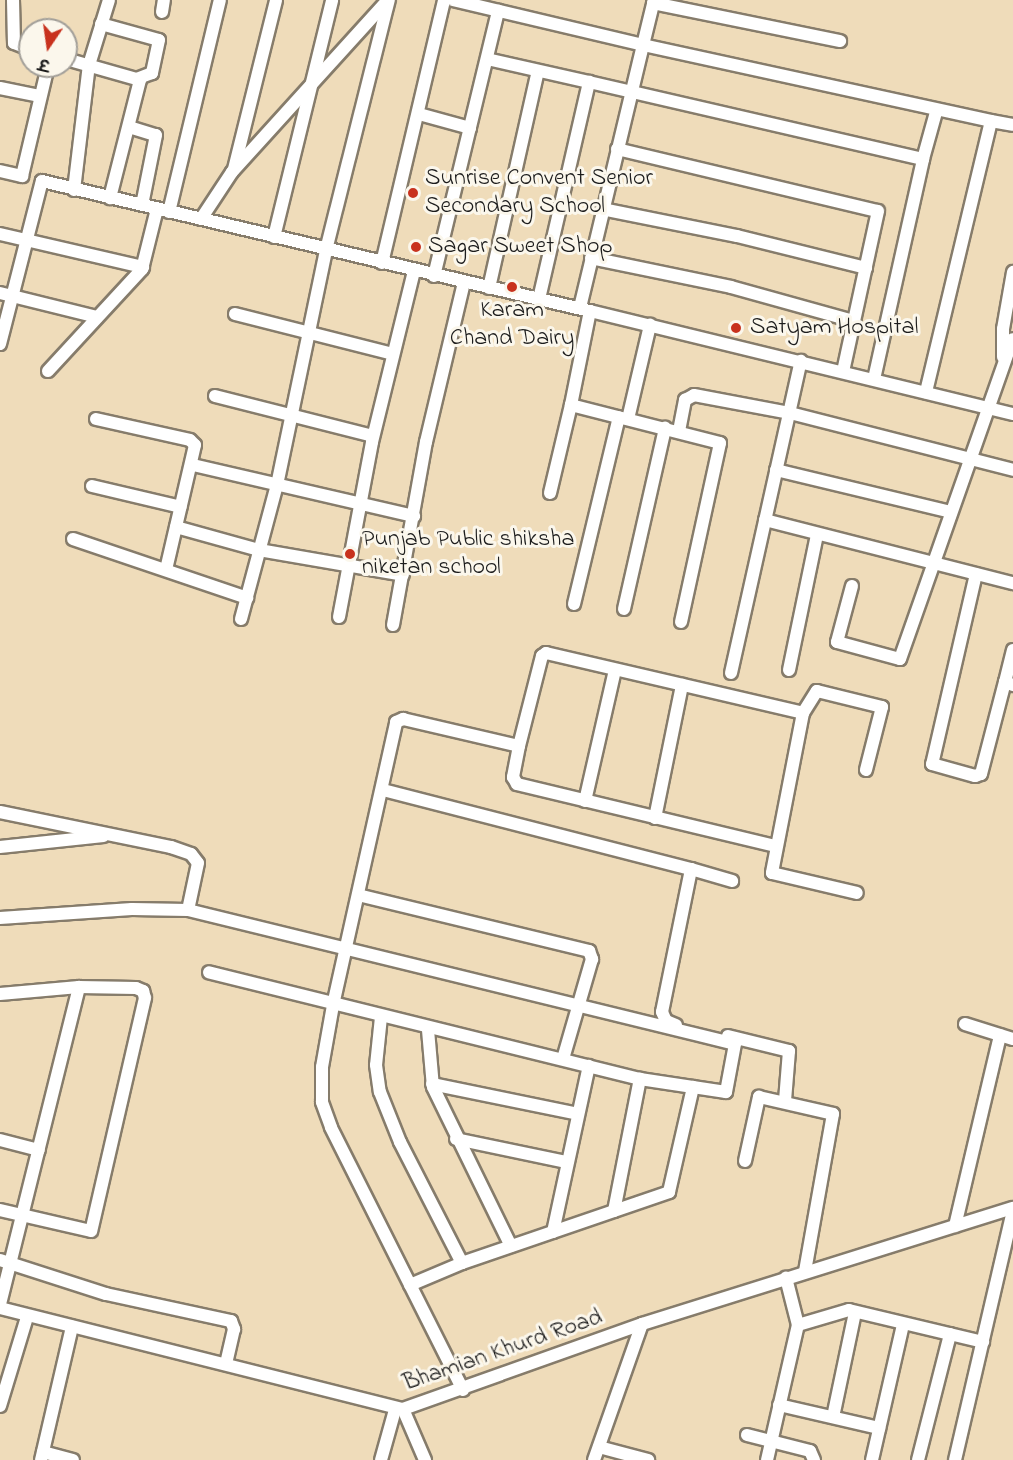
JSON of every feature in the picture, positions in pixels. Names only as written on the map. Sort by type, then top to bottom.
[{"type":"street","points":[[13,0],[14,43],[18,44]]},
{"type":"street","points":[[74,190],[89,65],[108,0]]},
{"type":"street","points":[[48,371],[143,267],[163,210],[220,0]]},
{"type":"street","points":[[234,170],[276,0]]},
{"type":"street","points":[[274,237],[332,0]]},
{"type":"street","points":[[201,219],[234,170],[388,0]]},
{"type":"street","points":[[242,619],[277,485],[326,250],[388,0]]},
{"type":"street","points":[[382,263],[419,114],[444,0]]},
{"type":"street","points":[[453,0],[936,112],[1013,126]]},
{"type":"street","points":[[550,493],[571,405],[591,258],[654,2],[840,41]]},
{"type":"street","points":[[434,276],[498,11]]},
{"type":"street","points":[[78,62],[139,78],[152,73],[159,40],[101,24]]},
{"type":"street","points":[[487,59],[923,159]]},
{"type":"street","points":[[489,288],[538,70]]},
{"type":"street","points":[[22,176],[45,78]]},
{"type":"street","points":[[110,198],[139,78]]},
{"type":"street","points":[[539,299],[588,82]]},
{"type":"street","points":[[0,88],[40,96]]},
{"type":"street","points":[[874,379],[923,159],[936,112]]},
{"type":"street","points":[[419,114],[470,128]]},
{"type":"street","points":[[926,392],[991,122]]},
{"type":"street","points":[[129,127],[156,135],[142,205]]},
{"type":"street","points":[[617,149],[877,210],[843,371]]},
{"type":"street","points":[[0,171],[434,276],[585,309],[1013,414]]},
{"type":"street","points":[[0,344],[42,182]]},
{"type":"street","points":[[602,209],[737,236],[866,268]]},
{"type":"street","points":[[0,234],[27,238],[143,267]]},
{"type":"street","points":[[591,258],[731,287],[854,321]]},
{"type":"street","points":[[339,617],[374,436],[414,271]]},
{"type":"street","points":[[1003,364],[1003,329],[1013,272]]},
{"type":"street","points":[[393,625],[426,442],[464,283]]},
{"type":"street","points":[[0,293],[97,317]]},
{"type":"street","points":[[235,314],[393,354]]},
{"type":"street","points":[[574,604],[650,325]]},
{"type":"street","points":[[852,586],[837,642],[900,659],[986,408],[1013,339]]},
{"type":"street","points":[[731,673],[801,361]]},
{"type":"street","points":[[678,431],[684,402],[690,395],[790,413],[1013,470]]},
{"type":"street","points":[[215,396],[374,436]]},
{"type":"street","points":[[571,405],[716,440],[720,445],[681,622]]},
{"type":"street","points":[[96,418],[190,440],[195,445],[193,465],[166,570]]},
{"type":"street","points":[[624,609],[665,428]]},
{"type":"street","points":[[193,465],[414,516]]},
{"type":"street","points":[[776,470],[951,512]]},
{"type":"street","points":[[92,486],[181,507]]},
{"type":"street","points":[[765,520],[817,535],[1013,582]]},
{"type":"street","points":[[176,527],[259,550],[403,575]]},
{"type":"street","points":[[789,670],[817,535]]},
{"type":"street","points":[[73,538],[247,598]]},
{"type":"street","points":[[976,574],[932,764],[975,776],[981,774],[1009,684],[1013,650]]},
{"type":"street","points":[[775,846],[514,783],[519,746],[544,653],[802,714]]},
{"type":"street","points":[[585,801],[615,670]]},
{"type":"street","points":[[655,818],[682,685]]},
{"type":"street","points":[[857,893],[774,876],[771,870],[802,714],[817,691],[882,707],[866,770]]},
{"type":"street","points":[[463,1390],[322,1102],[322,1067],[333,1005],[396,722],[400,719],[519,746]]},
{"type":"street","points":[[382,790],[732,881]]},
{"type":"street","points":[[0,812],[171,847],[197,859],[188,910]]},
{"type":"street","points":[[0,847],[113,835]]},
{"type":"street","points":[[691,869],[663,1017],[673,1024],[787,1049],[790,1058],[785,1101]]},
{"type":"street","points":[[358,895],[590,951],[592,959],[563,1059]]},
{"type":"street","points":[[0,918],[132,909],[188,910],[735,1044],[726,1092],[640,1079],[563,1059],[428,1030],[208,972]]},
{"type":"street","points":[[0,1306],[5,1262],[22,1216],[79,987]]},
{"type":"street","points":[[0,1007],[2,993],[79,987],[136,988],[145,995],[110,1160],[89,1232],[0,1210]]},
{"type":"street","points":[[381,1017],[376,1065],[380,1092],[400,1142],[462,1263]]},
{"type":"street","points":[[965,1024],[1013,1039]]},
{"type":"street","points":[[428,1030],[432,1084],[456,1139],[511,1246]]},
{"type":"street","points":[[955,1226],[1000,1035]]},
{"type":"street","points":[[553,1232],[566,1162],[589,1066]]},
{"type":"street","points":[[614,1211],[640,1079]]},
{"type":"street","points":[[432,1084],[578,1114]]},
{"type":"street","points":[[410,1285],[462,1263],[614,1211],[672,1188],[693,1087]]},
{"type":"street","points":[[745,1161],[758,1098],[785,1101],[830,1111],[834,1118],[805,1271]]},
{"type":"street","points":[[456,1139],[566,1162]]},
{"type":"street","points":[[0,1140],[39,1150]]},
{"type":"street","points":[[955,1460],[1013,1209]]},
{"type":"street","name":"Bhamian Khurd Road","points":[[0,1306],[27,1317],[226,1364],[399,1409],[463,1390],[642,1324],[805,1271],[1013,1209]]},
{"type":"street","points":[[5,1262],[106,1294],[231,1321],[234,1329],[226,1364]]},
{"type":"street","points":[[767,1460],[798,1324],[786,1278]]},
{"type":"street","points":[[798,1324],[842,1311],[983,1342]]},
{"type":"street","points":[[833,1417],[855,1313]]},
{"type":"street","points":[[0,1406],[27,1317]]},
{"type":"street","points":[[594,1460],[642,1324]]},
{"type":"street","points":[[872,1460],[903,1325]]},
{"type":"street","points":[[72,1327],[42,1456],[74,1460]]},
{"type":"street","points":[[918,1460],[950,1334]]},
{"type":"street","points":[[779,1405],[879,1428]]},
{"type":"street","points":[[381,1460],[399,1409]]},
{"type":"street","points":[[399,1409],[425,1460]]},
{"type":"street","points":[[747,1435],[810,1451],[814,1460]]},
{"type":"street","points":[[599,1447],[648,1460]]},
{"type":"place","name":"Sunrise Convent Senior Secondary School","points":[[413,193]]},
{"type":"place","name":"Sagar Sweet Shop","points":[[416,247]]},
{"type":"place","name":"Karam Chand Dairy","points":[[512,287]]},
{"type":"place","name":"Satyam Hospital","points":[[736,328]]},
{"type":"place","name":"Punjab Public shiksha niketan school","points":[[350,554]]}]
